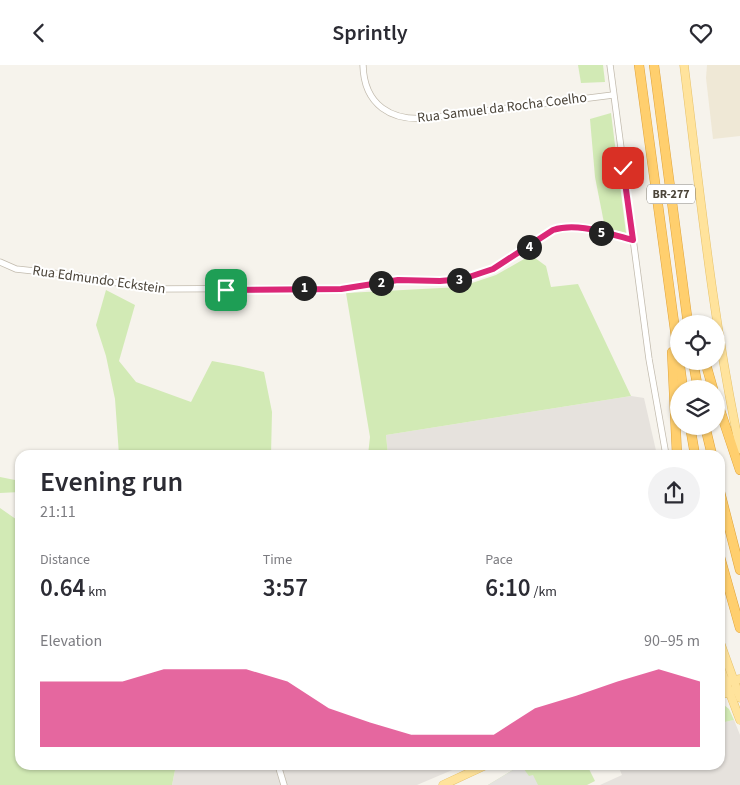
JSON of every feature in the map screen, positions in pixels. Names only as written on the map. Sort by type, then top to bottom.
[{"type":"highway","name":"BR-277","points":[[638,65],[682,380]]},
{"type":"highway","name":"BR-277","points":[[654,65],[687,315]]},
{"type":"highway","points":[[663,250],[673,364],[677,450]]},
{"type":"highway","points":[[684,296],[690,315]]},
{"type":"highway","points":[[725,424],[740,470]]},
{"type":"highway","points":[[692,435],[694,450]]},
{"type":"highway","points":[[707,435],[711,450]]},
{"type":"highway","points":[[725,511],[740,570]]},
{"type":"highway","points":[[725,575],[740,628]]},
{"type":"main road","points":[[684,65],[711,283],[728,390],[740,449]]},
{"type":"main road","points":[[725,666],[728,680],[737,692],[740,720]]},
{"type":"main road","points":[[443,785],[468,770]]},
{"type":"street","name":"Rua Samuel da Rocha Coelho","points":[[363,65],[366,84],[370,95],[376,103],[385,110],[406,118],[429,118],[614,95]]},
{"type":"street","points":[[610,65],[649,359],[665,450]]},
{"type":"street","name":"Rua Edmundo Eckstein","points":[[0,262],[16,269],[80,276],[150,289],[341,289],[398,280],[452,281],[478,275],[493,269],[553,230],[562,227],[581,228],[633,240]]},
{"type":"street","points":[[280,770],[284,785]]},
{"type":"shaded area","points":[[707,65],[740,65],[740,136],[713,139],[706,78]]},
{"type":"shaded area","points":[[631,396],[644,398],[656,450],[388,450],[386,435]]},
{"type":"shaded area","points":[[734,720],[740,735],[740,785],[600,785],[622,775],[620,770],[725,770],[725,722]]},
{"type":"shaded area","points":[[175,770],[452,770],[417,785],[172,785]]},
{"type":"shaded area","points":[[513,770],[525,770],[529,776],[533,775],[538,785],[488,785]]},
{"type":"green space","points":[[578,65],[603,65],[605,82],[581,83]]},
{"type":"green space","points":[[611,113],[626,233],[605,228],[595,177],[590,119]]},
{"type":"green space","points":[[531,255],[546,266],[551,287],[578,284],[631,396],[386,435],[388,450],[369,450],[370,437],[346,293],[460,287],[496,275]]},
{"type":"green space","points":[[106,290],[135,305],[119,361],[136,382],[191,402],[212,361],[264,372],[272,412],[271,450],[119,450],[115,399],[106,356],[96,325]]},
{"type":"green space","points":[[0,477],[15,480],[15,492],[0,493]]},
{"type":"green space","points":[[0,508],[15,518],[15,770],[175,770],[172,785],[0,785]]},
{"type":"green space","points":[[725,706],[729,709],[734,720],[725,722]]},
{"type":"green space","points":[[513,770],[590,770],[595,781],[587,785],[488,785]]},
{"type":"route","points":[[226,290],[341,289],[398,280],[452,281],[463,279],[493,269],[553,230],[562,227],[581,228],[633,240],[623,168]]}]
